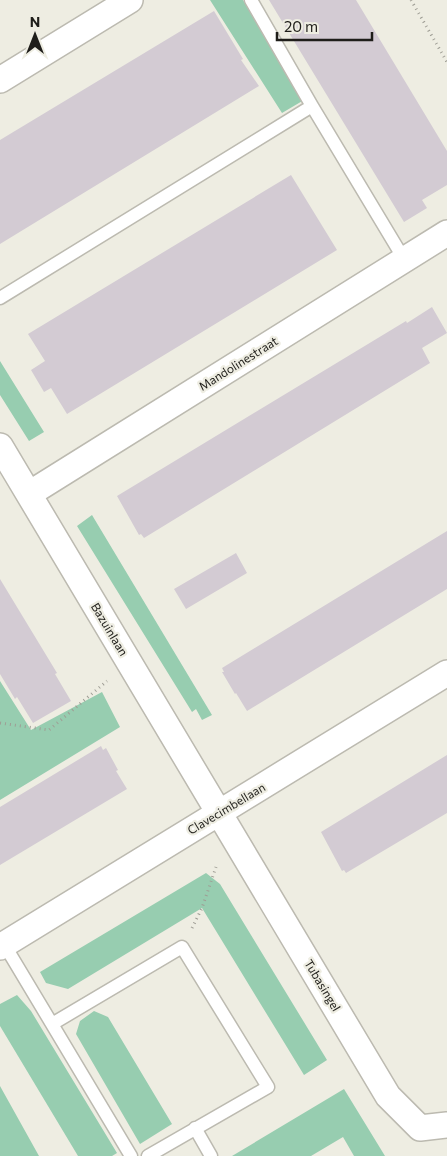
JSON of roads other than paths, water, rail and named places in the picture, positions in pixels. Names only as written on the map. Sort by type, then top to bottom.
[{"type":"street","points":[[0,80],[130,0]]},
{"type":"street","name":"Mandolinestraat","points":[[29,494],[447,233]]},
{"type":"street","name":"Bazuinlaan","points":[[0,446],[220,813]]},
{"type":"street","name":"Clavecimbellaan","points":[[2,945],[447,673]]},
{"type":"street","name":"Tubasingel","points":[[220,813],[388,1096],[420,1128],[447,1125]]},
{"type":"lane","points":[[251,0],[404,259]]},
{"type":"lane","points":[[0,298],[312,106]]},
{"type":"lane","name":"Clavecimbellaan","points":[[2,945],[131,1156]]},
{"type":"lane","points":[[52,1024],[182,947],[268,1087],[148,1156]]},
{"type":"lane","points":[[195,1128],[212,1156]]}]
